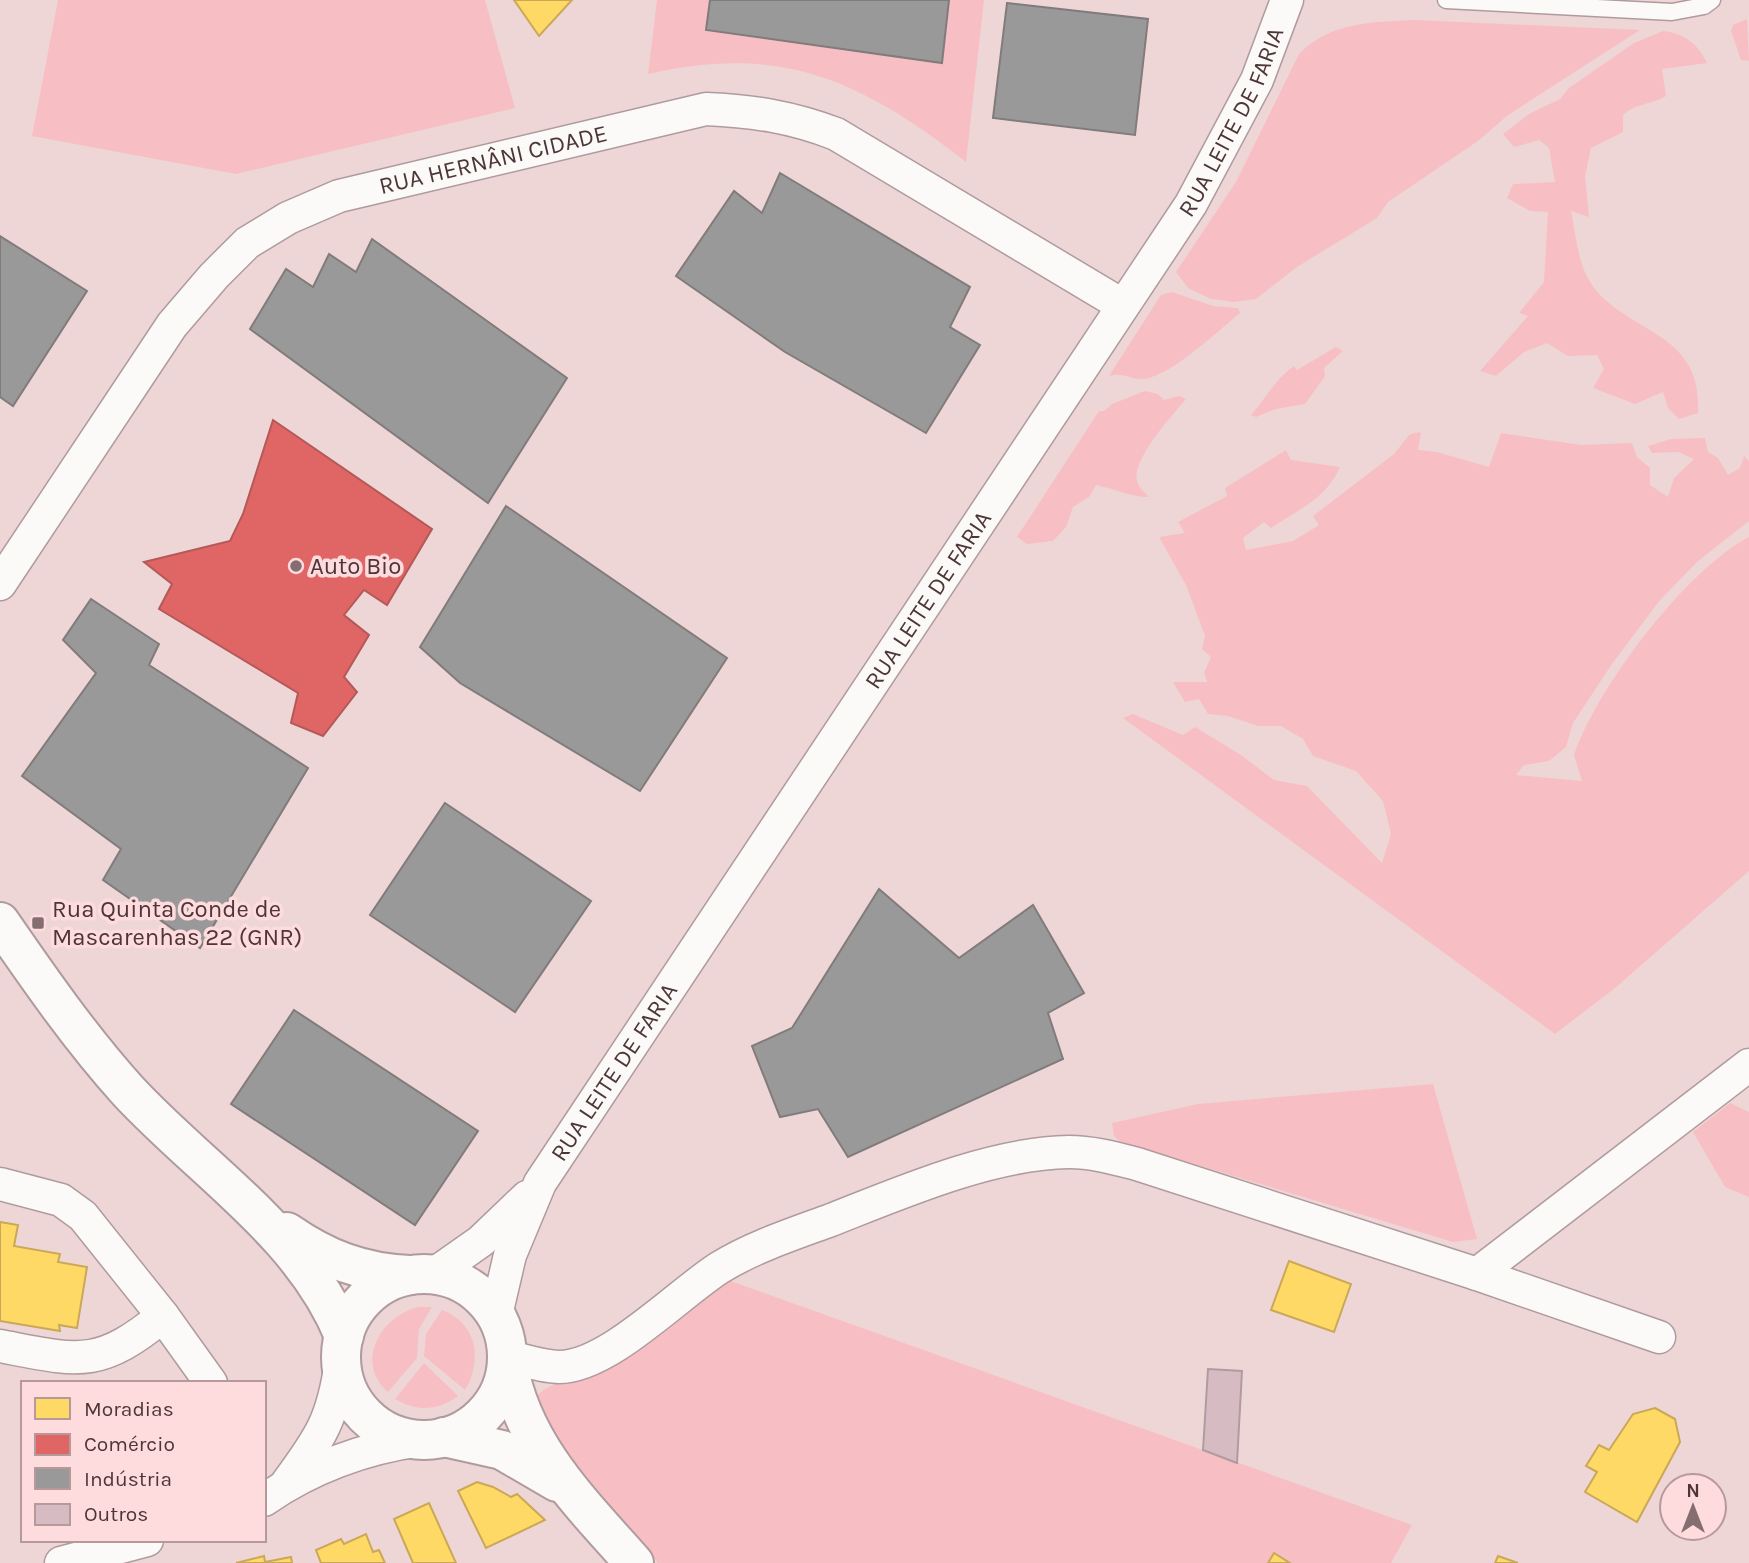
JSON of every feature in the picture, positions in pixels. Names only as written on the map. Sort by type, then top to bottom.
[{"type":"street","name":"RUA LEITE DE FARIA","points":[[540,1183],[1191,204],[1256,80],[1287,0]]},
{"type":"street","name":"RUA HERNÂNI CIDADE","points":[[0,584],[172,325],[214,276],[247,243],[288,218],[340,196],[706,108],[756,111],[799,120],[836,134],[1122,305]]},
{"type":"street","points":[[0,922],[73,1024],[127,1090],[184,1149],[251,1208],[321,1289],[342,1349],[346,1386],[358,1407],[375,1424],[397,1436],[432,1438],[502,1450],[544,1472],[572,1493]]},
{"type":"street","points":[[1477,1274],[1749,1065]]},
{"type":"street","points":[[508,1361],[558,1367],[584,1364],[612,1348],[720,1268],[764,1246],[901,1193],[1029,1156],[1056,1154],[1103,1155],[1137,1164],[1477,1274],[1659,1337]]},
{"type":"street","points":[[275,1493],[325,1428],[336,1395],[342,1349],[353,1314],[368,1295],[388,1281],[423,1274],[481,1241],[540,1183]]},
{"type":"street","points":[[496,1315],[510,1255],[540,1183]]},
{"type":"street","points":[[0,1184],[61,1200],[83,1216],[163,1316],[210,1381]]},
{"type":"street","points":[[251,1208],[330,1258],[355,1268],[453,1278],[485,1299],[505,1335],[508,1361],[522,1418],[540,1451],[572,1493],[634,1563]]},
{"type":"street","points":[[0,1346],[57,1357],[82,1358],[104,1354],[125,1346],[163,1316]]},
{"type":"street","points":[[275,1493],[347,1456],[468,1428],[487,1411],[501,1389],[508,1361]]},
{"type":"street","points":[[61,1563],[140,1542]]},
{"type":"lane","points":[[1446,0],[1672,12],[1704,6],[1712,0]]},
{"type":"shaded area","points":[[58,0],[485,0],[515,108],[236,174],[32,136]]},
{"type":"shaded area","points":[[657,0],[984,0],[966,162],[891,110],[855,90],[818,76],[780,67],[740,63],[696,66],[648,74]]},
{"type":"shaded area","points":[[1747,19],[1749,61],[1741,60],[1731,31],[1733,25]]},
{"type":"shaded area","points":[[1415,20],[1640,30],[1508,115],[1478,141],[1388,202],[1377,218],[1297,267],[1256,299],[1234,302],[1211,299],[1188,288],[1176,272],[1236,182],[1299,54],[1324,35],[1338,30],[1368,23]]},
{"type":"shaded area","points":[[1663,31],[1690,41],[1707,63],[1662,69],[1666,96],[1628,111],[1623,115],[1623,132],[1591,148],[1585,176],[1589,217],[1571,211],[1583,267],[1593,287],[1617,309],[1666,341],[1680,353],[1690,368],[1697,388],[1698,413],[1679,419],[1668,408],[1663,392],[1635,404],[1593,388],[1604,369],[1597,355],[1568,356],[1547,343],[1524,352],[1496,376],[1480,371],[1528,316],[1519,313],[1544,282],[1548,212],[1530,211],[1507,198],[1513,184],[1555,182],[1549,148],[1539,140],[1514,147],[1503,134],[1529,114],[1560,99],[1569,88],[1634,43]]},
{"type":"shaded area","points":[[1172,292],[1213,306],[1238,308],[1240,313],[1192,353],[1164,372],[1141,379],[1109,376],[1161,295]]},
{"type":"shaded area","points":[[1336,347],[1343,351],[1324,368],[1325,376],[1305,404],[1276,409],[1256,417],[1251,415],[1287,371],[1294,366],[1297,370]]},
{"type":"shaded area","points":[[1145,391],[1158,394],[1164,400],[1179,396],[1186,399],[1153,439],[1139,464],[1138,484],[1149,497],[1096,485],[1089,497],[1073,507],[1066,527],[1053,541],[1027,544],[1017,537],[1099,411]]},
{"type":"shaded area","points":[[1421,432],[1418,450],[1437,452],[1489,467],[1501,433],[1581,445],[1632,443],[1637,457],[1650,468],[1650,485],[1668,497],[1674,478],[1694,459],[1678,452],[1652,453],[1648,446],[1671,439],[1705,438],[1708,452],[1718,458],[1728,475],[1740,468],[1744,456],[1749,461],[1749,521],[1698,561],[1660,600],[1612,664],[1573,723],[1566,747],[1549,761],[1524,765],[1516,775],[1582,781],[1574,755],[1602,697],[1623,665],[1646,633],[1698,576],[1724,553],[1749,537],[1749,871],[1615,988],[1555,1034],[1123,718],[1133,714],[1183,735],[1195,727],[1241,755],[1274,780],[1307,786],[1382,863],[1391,834],[1383,801],[1356,771],[1313,756],[1303,739],[1281,726],[1258,726],[1228,716],[1208,714],[1199,699],[1185,702],[1173,682],[1207,682],[1204,673],[1211,657],[1202,649],[1205,636],[1186,585],[1159,537],[1185,533],[1178,522],[1227,496],[1225,488],[1286,450],[1291,460],[1340,467],[1328,487],[1311,502],[1271,528],[1264,522],[1243,538],[1246,550],[1293,541],[1319,525],[1313,516],[1394,454],[1410,434]]},
{"type":"shaded area","points":[[1433,1084],[1477,1239],[1453,1242],[1121,1142],[1114,1136],[1112,1123],[1198,1104]]},
{"type":"shaded area","points":[[1730,1103],[1749,1112],[1749,1197],[1725,1187],[1693,1132]]},
{"type":"shaded area","points":[[728,1280],[1412,1525],[1391,1563],[1290,1563],[1274,1554],[1268,1563],[658,1563],[541,1428],[534,1401],[550,1386],[584,1374],[640,1342]]},
{"type":"shaded area","points":[[419,1307],[432,1307],[419,1329],[417,1358],[388,1392],[378,1380],[373,1367],[376,1341],[393,1319]]},
{"type":"shaded area","points":[[442,1310],[463,1324],[473,1344],[474,1367],[465,1390],[424,1356],[426,1334]]},
{"type":"shaded area","points":[[424,1363],[458,1396],[443,1405],[427,1408],[411,1406],[395,1399]]},
{"type":"building: Moradias","points":[[514,0],[572,0],[539,36]]},
{"type":"building: Moradias","points":[[0,1222],[18,1225],[14,1246],[60,1254],[58,1262],[87,1267],[77,1328],[59,1325],[60,1331],[0,1321]]},
{"type":"building: Moradias","points":[[1289,1261],[1351,1284],[1334,1332],[1271,1310]]},
{"type":"building: Moradias","points":[[1655,1408],[1675,1419],[1680,1442],[1664,1472],[1658,1472],[1658,1483],[1637,1522],[1585,1492],[1597,1472],[1586,1466],[1599,1445],[1609,1450],[1633,1414]]},
{"type":"building: Moradias","points":[[477,1482],[511,1497],[517,1494],[545,1520],[486,1548],[458,1491]]},
{"type":"building: Moradias","points":[[429,1503],[456,1563],[413,1563],[394,1519]]},
{"type":"building: Moradias","points":[[366,1534],[373,1552],[379,1550],[385,1563],[321,1563],[316,1550],[341,1539],[344,1544]]},
{"type":"building: Moradias","points":[[1274,1553],[1290,1563],[1268,1563]]},
{"type":"building: Moradias","points":[[264,1556],[265,1562],[291,1557],[292,1563],[236,1563]]},
{"type":"building: Moradias","points":[[1498,1556],[1518,1563],[1495,1563]]},
{"type":"building: Comércio","points":[[273,420],[432,529],[387,605],[364,590],[344,615],[369,635],[344,677],[357,692],[323,736],[291,723],[298,693],[159,609],[172,584],[144,562],[230,541],[243,514]]},
{"type":"building: Indústria","points":[[710,0],[949,0],[942,63],[706,30]]},
{"type":"building: Indústria","points":[[1007,3],[1148,19],[1135,135],[993,118]]},
{"type":"building: Indústria","points":[[780,173],[970,287],[950,327],[980,345],[926,433],[785,352],[676,276],[734,191],[762,213]]},
{"type":"building: Indústria","points":[[0,236],[87,291],[13,406],[0,397]]},
{"type":"building: Indústria","points":[[372,239],[567,378],[488,503],[250,329],[286,269],[313,287],[329,254],[356,272]]},
{"type":"building: Indústria","points":[[506,506],[727,658],[640,791],[460,683],[420,647]]},
{"type":"building: Indústria","points":[[91,599],[159,644],[149,665],[308,768],[200,948],[103,880],[121,849],[22,776],[96,673],[63,640]]},
{"type":"building: Indústria","points":[[445,803],[591,901],[515,1012],[370,915]]},
{"type":"building: Indústria","points":[[879,889],[959,958],[1033,905],[1084,993],[1048,1013],[1063,1059],[848,1157],[818,1109],[780,1117],[752,1046],[792,1028]]},
{"type":"building: Indústria","points":[[294,1010],[478,1131],[415,1225],[231,1104]]},
{"type":"building: Outros","points":[[1208,1369],[1242,1371],[1237,1463],[1203,1450]]},
{"type":"place","name":"Auto Bio","points":[[296,566]]},
{"type":"place","name":"Rua Quinta Conde de Mascarenhas 22 (GNR)","points":[[38,923]]}]
